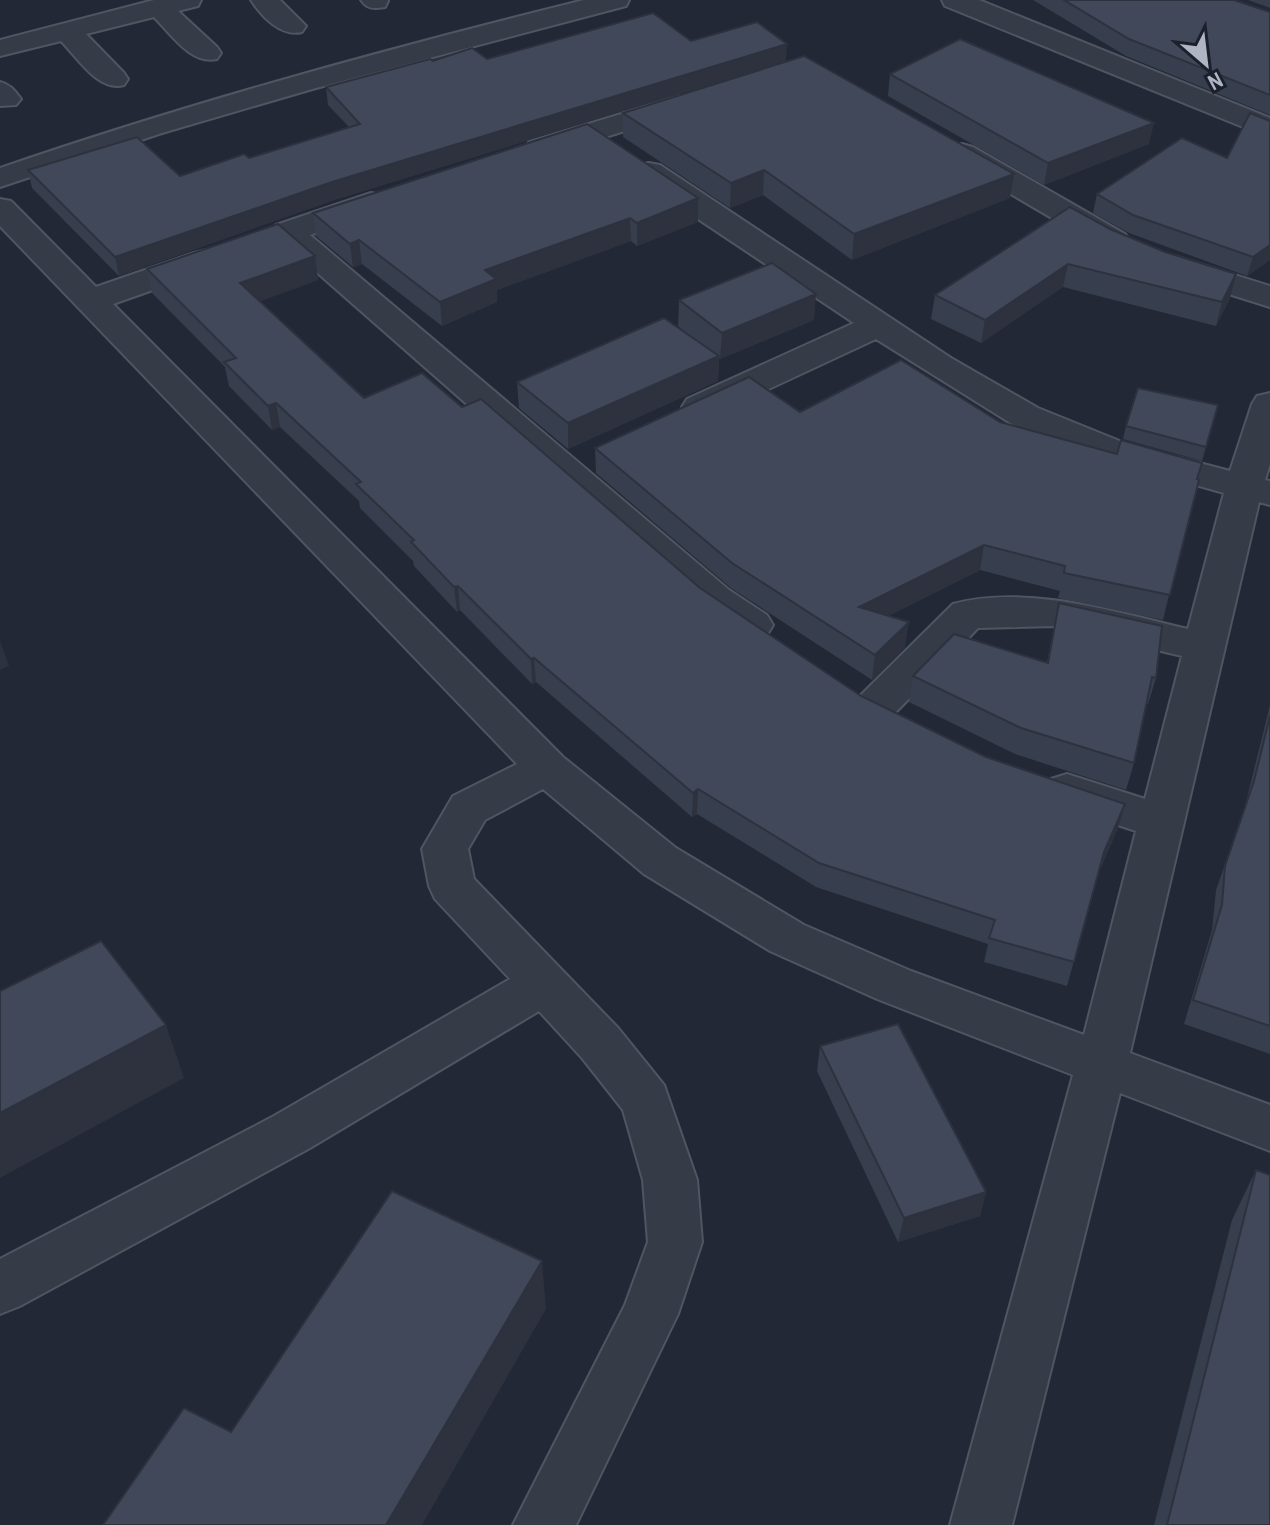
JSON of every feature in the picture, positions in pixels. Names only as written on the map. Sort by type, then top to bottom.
[{"type":"street","points":[[0,48],[188,0]]},
{"type":"street","points":[[264,0],[292,26]]},
{"type":"street","points":[[0,178],[233,104],[450,42],[616,0]]},
{"type":"street","points":[[955,0],[1270,129]]},
{"type":"street","points":[[159,7],[207,53]]},
{"type":"street","points":[[67,31],[114,79]]},
{"type":"street","points":[[504,160],[711,96]]},
{"type":"street","points":[[590,132],[939,365],[1025,416],[1076,439],[1257,490]]},
{"type":"street","points":[[928,134],[1117,243],[1173,266],[1270,297]]},
{"type":"street","points":[[91,300],[403,192]]},
{"type":"street","points":[[0,208],[547,768],[660,861],[787,938],[894,985],[1270,1128]]},
{"type":"street","points":[[258,242],[580,462],[715,600],[776,641]]},
{"type":"street","points":[[666,423],[880,324]]},
{"type":"street","points":[[981,1525],[1064,1217],[1204,647],[1257,490],[1270,404]]},
{"type":"street","points":[[876,706],[967,614],[1056,612],[1204,647]]},
{"type":"street","points":[[544,1525],[650,1314],[675,1242],[670,1180],[646,1101],[600,1043],[452,886],[445,849],[469,808],[547,768]]},
{"type":"street","points":[[1043,783],[1162,822]]},
{"type":"street","points":[[0,1288],[292,1132],[543,984]]},
{"type":"building","points":[[1064,0],[1234,0],[1270,12],[1270,95],[1129,39]]},
{"type":"building","points":[[653,13],[691,41],[757,22],[787,44],[332,182],[115,257],[28,170],[137,137],[180,176],[244,154],[249,158],[360,124],[326,87],[430,59],[433,61],[472,48],[487,59]]},
{"type":"building","points":[[960,39],[1154,123],[1048,163],[890,74]]},
{"type":"building","points":[[804,56],[1014,174],[854,234],[764,170],[731,183],[623,113]]},
{"type":"building","points":[[1250,113],[1270,121],[1270,245],[1253,257],[1133,215],[1097,194],[1182,138],[1227,158]]},
{"type":"building","points":[[587,124],[698,198],[637,223],[630,218],[485,270],[496,279],[440,302],[359,240],[350,244],[313,213]]},
{"type":"building","points":[[1070,207],[1110,229],[1165,252],[1236,274],[1222,302],[1068,264],[985,320],[935,295]]},
{"type":"building","points":[[278,224],[315,256],[240,283],[364,398],[422,373],[462,407],[481,399],[700,588],[861,696],[986,757],[1125,804],[1104,852],[1074,962],[989,938],[995,920],[819,863],[698,789],[693,793],[534,658],[531,659],[458,586],[454,587],[411,542],[414,540],[356,484],[361,482],[276,403],[268,406],[224,362],[236,358],[147,269]]},
{"type":"building","points":[[772,263],[816,294],[722,333],[679,300]]},
{"type":"building","points":[[664,318],[719,356],[568,423],[517,382]]},
{"type":"building","points":[[901,360],[1000,422],[1117,454],[1121,440],[1202,463],[1170,595],[1064,573],[1065,566],[984,545],[859,607],[909,622],[875,655],[732,563],[595,448],[749,377],[800,412]]},
{"type":"building","points":[[1138,388],[1218,405],[1206,447],[1126,426]]},
{"type":"building","points":[[1059,603],[1162,626],[1156,678],[1152,677],[1134,763],[1021,728],[913,676],[954,634],[1048,663]]},
{"type":"building","points":[[1270,716],[1270,1026],[1193,1000],[1222,905],[1225,866],[1254,781]]},
{"type":"building","points":[[101,941],[166,1025],[0,1113],[0,991]]},
{"type":"building","points":[[898,1024],[986,1192],[904,1218],[820,1046]]},
{"type":"building","points":[[1256,1170],[1270,1175],[1270,1525],[1167,1525]]},
{"type":"building","points":[[392,1191],[542,1261],[386,1525],[103,1525],[184,1408],[231,1432]]}]
